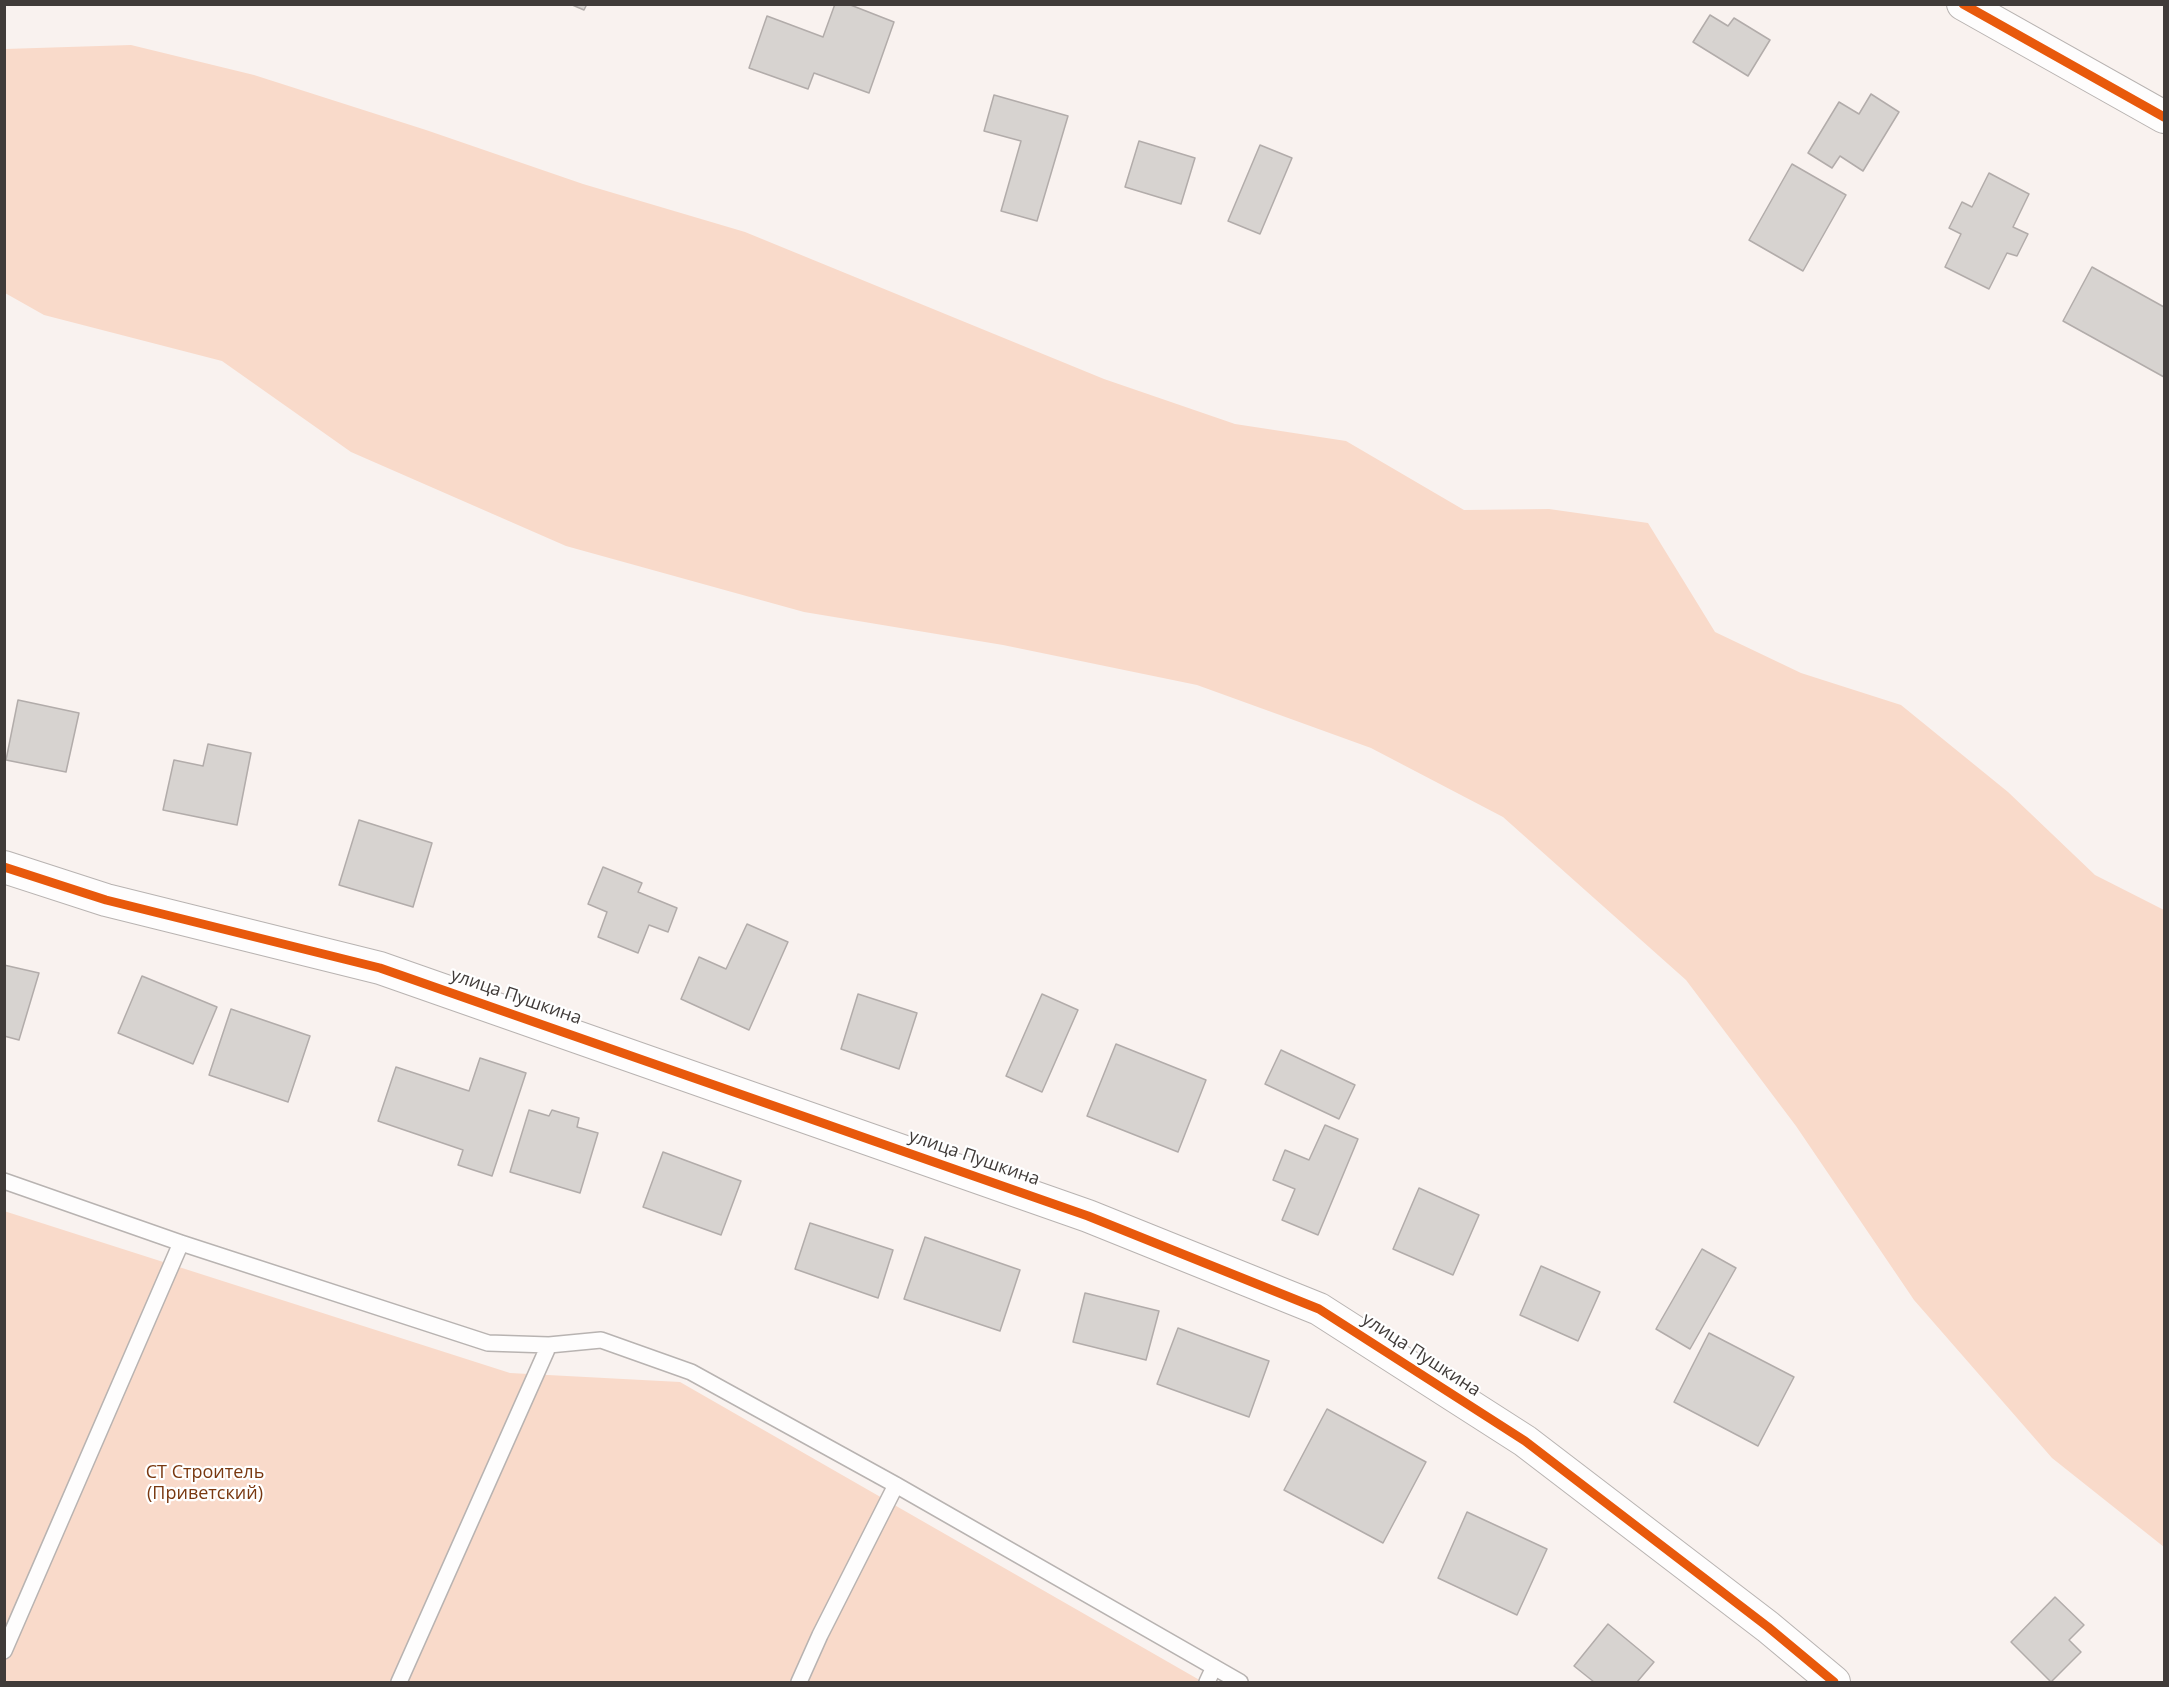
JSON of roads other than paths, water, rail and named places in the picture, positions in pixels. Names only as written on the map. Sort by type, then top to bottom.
[{"type":"street","points":[[1963,4],[2164,117]]},
{"type":"street","name":"улица Пушкина","points":[[4,867],[106,900],[380,968],[1089,1216],[1319,1309],[1525,1440],[1768,1627],[1834,1683]]},
{"type":"lane","points":[[4,1181],[181,1243],[488,1343],[549,1345],[601,1340],[691,1371],[897,1485],[1240,1683]]},
{"type":"lane","points":[[4,1651],[181,1243]]},
{"type":"lane","points":[[399,1683],[549,1345]]},
{"type":"lane","points":[[799,1683],[820,1635],[897,1485]]},
{"type":"lane","points":[[1207,1683],[1214,1666]]},
{"type":"park label","name":"СТ Строитель (Приветский)","points":[[205,1483]]}]
